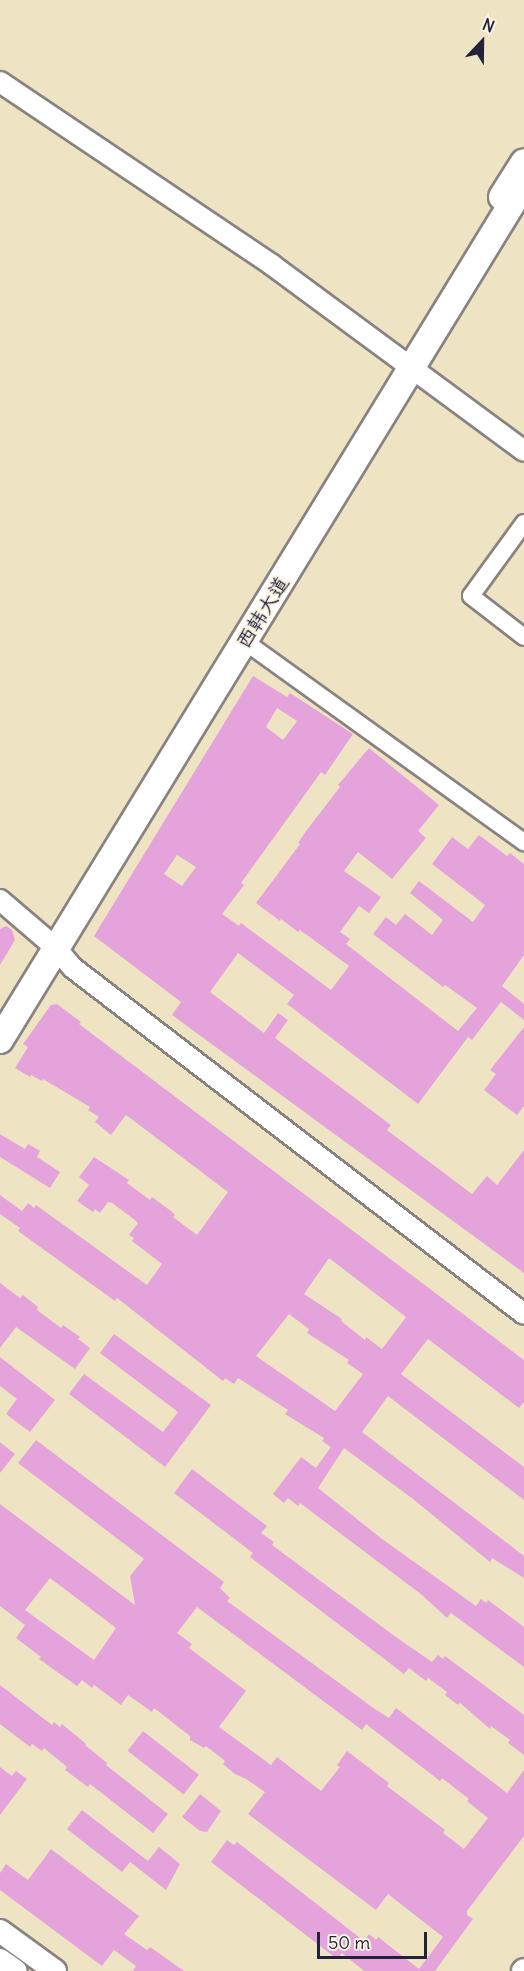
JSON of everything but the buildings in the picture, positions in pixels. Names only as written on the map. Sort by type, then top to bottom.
[{"type":"main road","name":"西韩大道","points":[[0,1017],[51,944],[244,641],[524,162]]},
{"type":"main road","name":"西韩大道","points":[[0,1040],[51,944],[407,364],[524,184]]},
{"type":"main road","points":[[0,1932],[55,1971]]},
{"type":"main road","points":[[0,1960],[16,1971]]},
{"type":"street","points":[[0,82],[272,266],[524,451]]},
{"type":"street","points":[[524,524],[471,596],[524,637]]},
{"type":"street","points":[[244,641],[524,842]]},
{"type":"street","points":[[0,900],[51,944],[73,968],[524,1314]]}]
